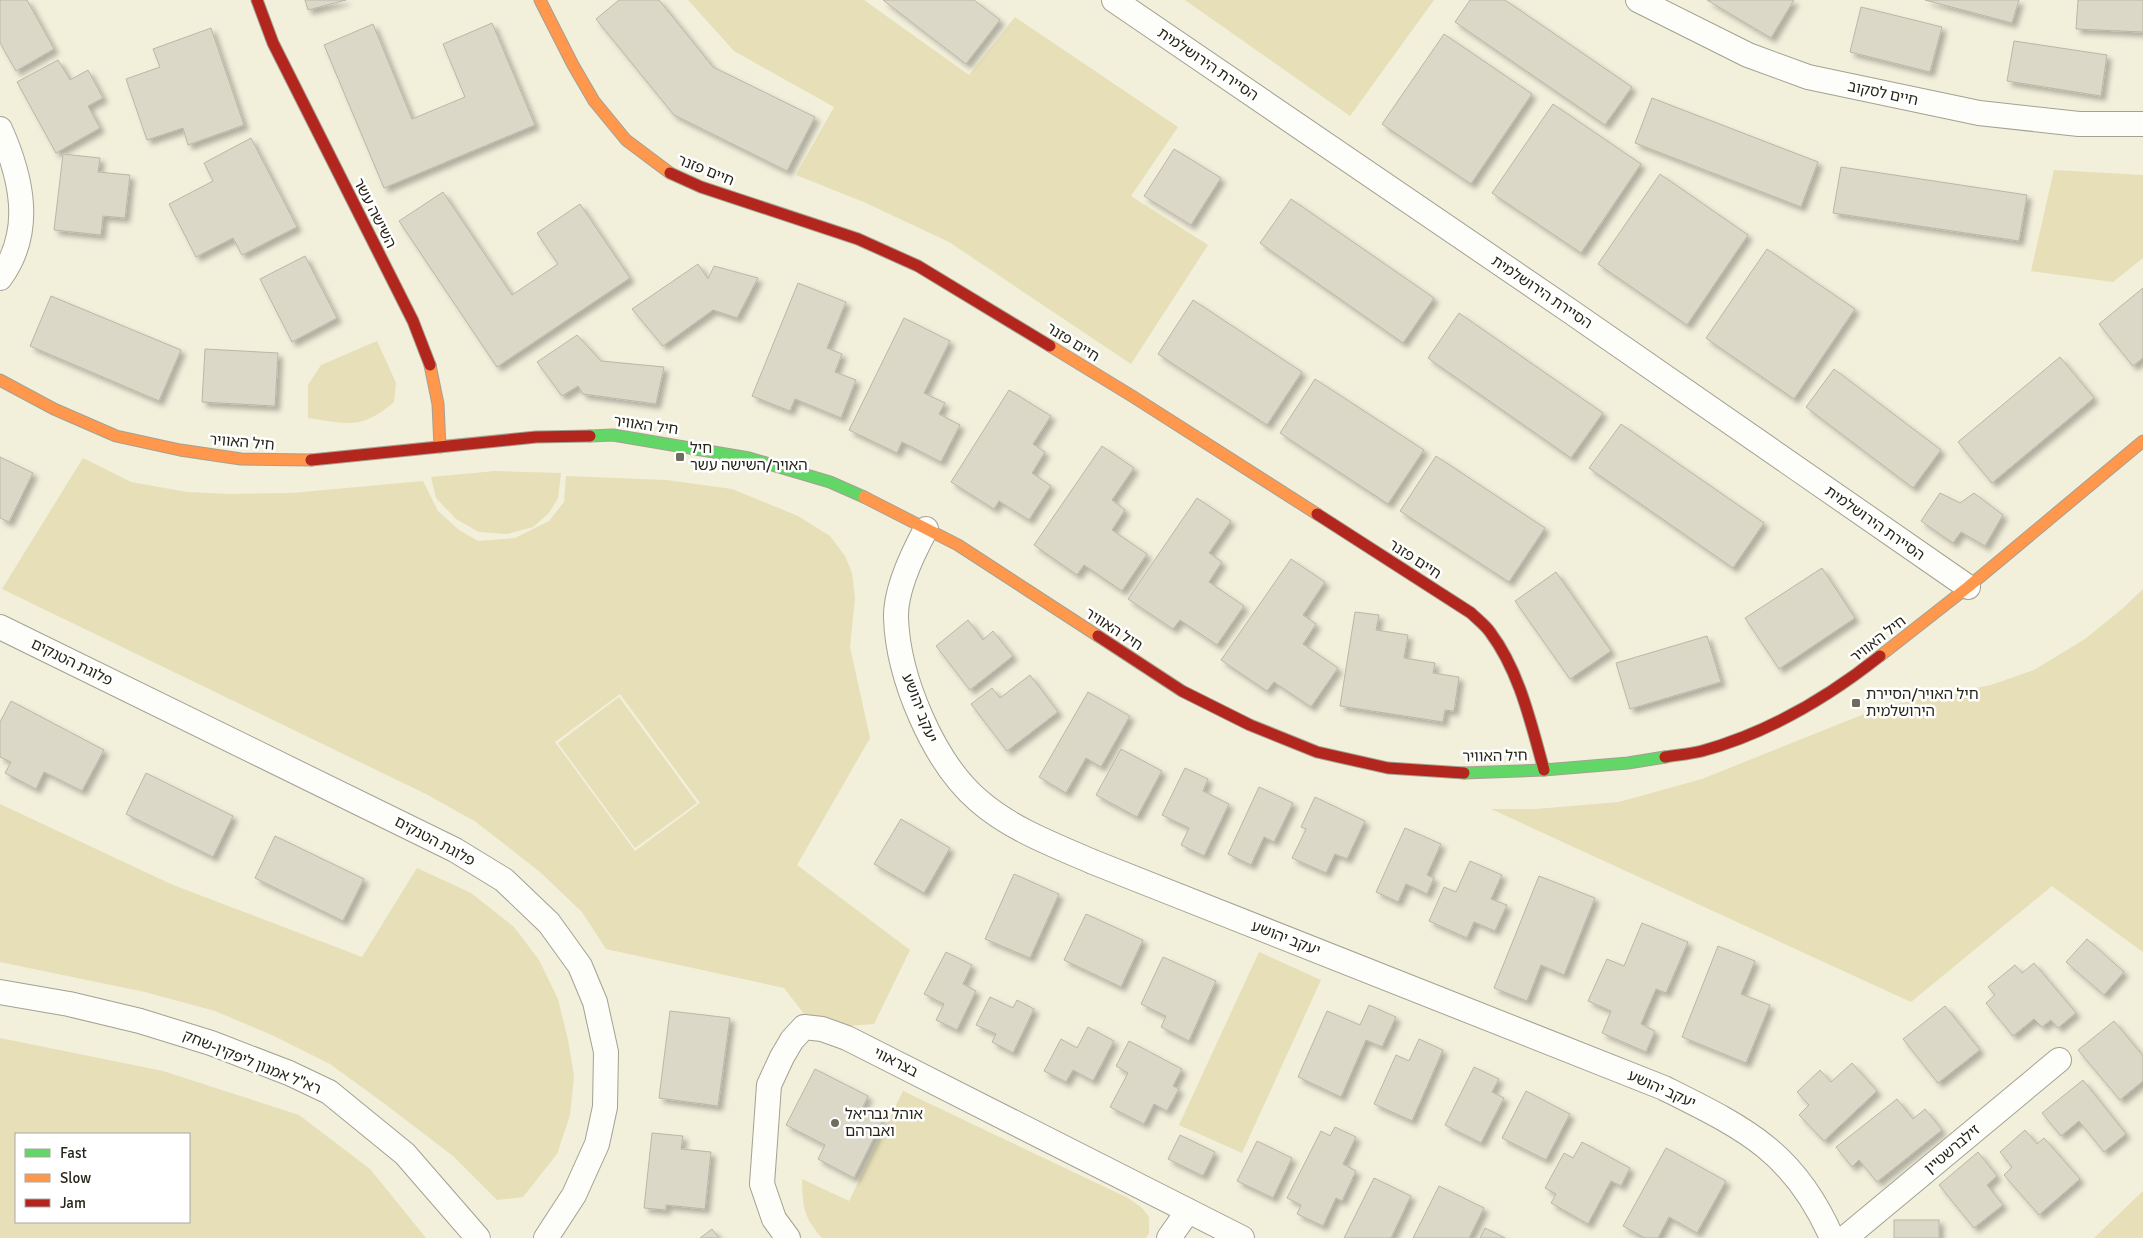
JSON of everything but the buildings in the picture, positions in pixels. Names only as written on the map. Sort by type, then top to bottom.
[{"type":"street","name":"השישה עשר","points":[[257,0],[273,43],[413,321],[429,358],[438,404],[440,447]]},
{"type":"street","name":"חיים פזנר","points":[[540,0],[573,65],[594,101],[626,140],[674,175],[701,188],[858,238],[918,266],[1132,396],[1472,614],[1490,631],[1505,657],[1523,699],[1544,770]]},
{"type":"street","name":"הסיירת הירושלמית","points":[[1114,0],[1567,309],[1968,587]]},
{"type":"street","name":"חיים לסקוב","points":[[1638,0],[1748,55],[1808,77],[1979,113],[2079,124],[2143,124]]},
{"type":"street","points":[[0,129],[14,160],[22,206],[19,242],[0,278]]},
{"type":"street","name":"חיל האוויר","points":[[0,380],[54,409],[116,436],[180,450],[241,459],[302,461],[536,436],[613,434],[749,458],[830,482],[888,508],[958,545],[1182,691],[1250,725],[1317,752],[1388,768],[1467,772],[1544,770],[1628,763],[1702,751],[1773,725],[1842,685],[1968,587],[2143,441]]},
{"type":"street","name":"יעקב יהושע","points":[[926,529],[912,556],[896,617],[902,663],[924,725],[937,751],[957,779],[979,802],[1041,840],[1093,862],[1664,1088],[1700,1105],[1737,1125],[1768,1147],[1787,1166],[1805,1188],[1822,1215],[1832,1238]]},
{"type":"street","name":"פלוגת הטנקים","points":[[0,627],[455,850],[504,880],[549,923],[580,966],[595,1002],[606,1052],[604,1107],[597,1144],[574,1195],[546,1238]]},
{"type":"street","name":"רא\"ל אמנון ליפקין-שחק","points":[[0,992],[69,1004],[140,1021],[211,1043],[289,1073],[329,1092],[405,1154],[478,1238]]},
{"type":"street","name":"בצראווי","points":[[788,1238],[774,1219],[762,1184],[770,1085],[782,1057],[792,1040],[804,1026],[822,1029],[847,1038],[1242,1238]]},
{"type":"street","name":"זילברשטיין","points":[[1845,1238],[2059,1060]]},
{"type":"street","points":[[1169,1238],[1188,1211]]},
{"type":"shaded area","points":[[688,0],[864,0],[969,75],[1015,17],[1178,127],[1131,196],[1208,245],[1131,364],[949,242],[866,203],[796,175],[834,107],[734,51]]},
{"type":"shaded area","points":[[1185,0],[1434,0],[1350,116]]},
{"type":"shaded area","points":[[2054,170],[2143,175],[2143,258],[2113,282],[2031,271]]},
{"type":"shaded area","points":[[377,341],[396,383],[394,402],[372,417],[354,423],[308,418],[308,385],[321,365]]},
{"type":"shaded area","points":[[83,458],[131,482],[187,492],[230,494],[292,493],[423,481],[438,511],[459,530],[478,541],[515,538],[549,521],[564,502],[566,476],[666,480],[732,489],[798,516],[830,536],[845,556],[852,573],[855,598],[850,647],[870,738],[797,865],[910,950],[874,1024],[815,1028],[784,988],[606,949],[582,912],[540,872],[476,822],[426,794],[2,589]],"holes":[[[620,694],[700,803],[635,851],[555,742]]]},
{"type":"shaded area","points":[[495,471],[561,473],[558,498],[549,513],[533,527],[507,534],[479,532],[456,519],[436,498],[431,477]]},
{"type":"shaded area","points":[[2143,589],[2143,952],[2052,886],[1911,1002],[1491,809],[1536,809],[1619,802],[1702,779],[1882,707],[1991,685],[2034,670],[2085,639]]},
{"type":"shaded area","points":[[619,697],[697,803],[635,848],[558,743]]},
{"type":"shaded area","points":[[0,804],[173,885],[362,957],[417,868],[471,893],[514,927],[539,960],[558,999],[574,1076],[570,1115],[557,1154],[523,1197],[497,1200],[453,1156],[385,1104],[330,1064],[274,1036],[215,1011],[145,992],[0,962]]},
{"type":"shaded area","points":[[1259,952],[1321,980],[1242,1153],[1179,1125]]},
{"type":"shaded area","points":[[0,1038],[163,1071],[299,1115],[370,1169],[426,1238],[0,1238]]},
{"type":"shaded area","points":[[903,1091],[1128,1198],[1142,1208],[1149,1217],[1149,1233],[1146,1238],[822,1238],[811,1224],[805,1211],[802,1179],[849,1201]]},
{"type":"shaded area","points":[[2143,1191],[2143,1238],[2094,1238]]},
{"type":"traffic: fast","points":[[590,436],[613,435],[749,458],[830,482],[864,497]]},
{"type":"traffic: fast","points":[[1464,773],[1544,770],[1628,763],[1665,757]]},
{"type":"traffic: slow","points":[[540,0],[573,65],[594,101],[626,140],[670,173]]},
{"type":"traffic: slow","points":[[1050,346],[1317,514]]},
{"type":"traffic: slow","points":[[430,365],[438,404],[440,447]]},
{"type":"traffic: slow","points":[[0,380],[54,409],[116,436],[180,450],[241,459],[311,460]]},
{"type":"traffic: slow","points":[[1880,656],[1968,587],[2143,441]]},
{"type":"traffic: slow","points":[[864,497],[958,545],[1098,636]]},
{"type":"traffic: jam","points":[[257,0],[273,43],[413,321],[430,365]]},
{"type":"traffic: jam","points":[[670,173],[701,187],[858,239],[918,266],[1050,346]]},
{"type":"traffic: jam","points":[[311,460],[536,437],[590,436]]},
{"type":"traffic: jam","points":[[1317,514],[1471,613],[1488,629],[1517,681],[1544,770]]},
{"type":"traffic: jam","points":[[1098,636],[1182,691],[1250,725],[1317,752],[1388,768],[1464,773]]},
{"type":"traffic: jam","points":[[1665,757],[1702,751],[1773,724],[1818,700],[1880,656]]},
{"type":"place","name":"חיל האויר/השישה עשר","points":[[680,457]]},
{"type":"place","name":"חיל האויר/הסיירת הירושלמית","points":[[1856,703]]},
{"type":"place","name":"אוהל גבריאל ואברהם","points":[[835,1123]]}]
